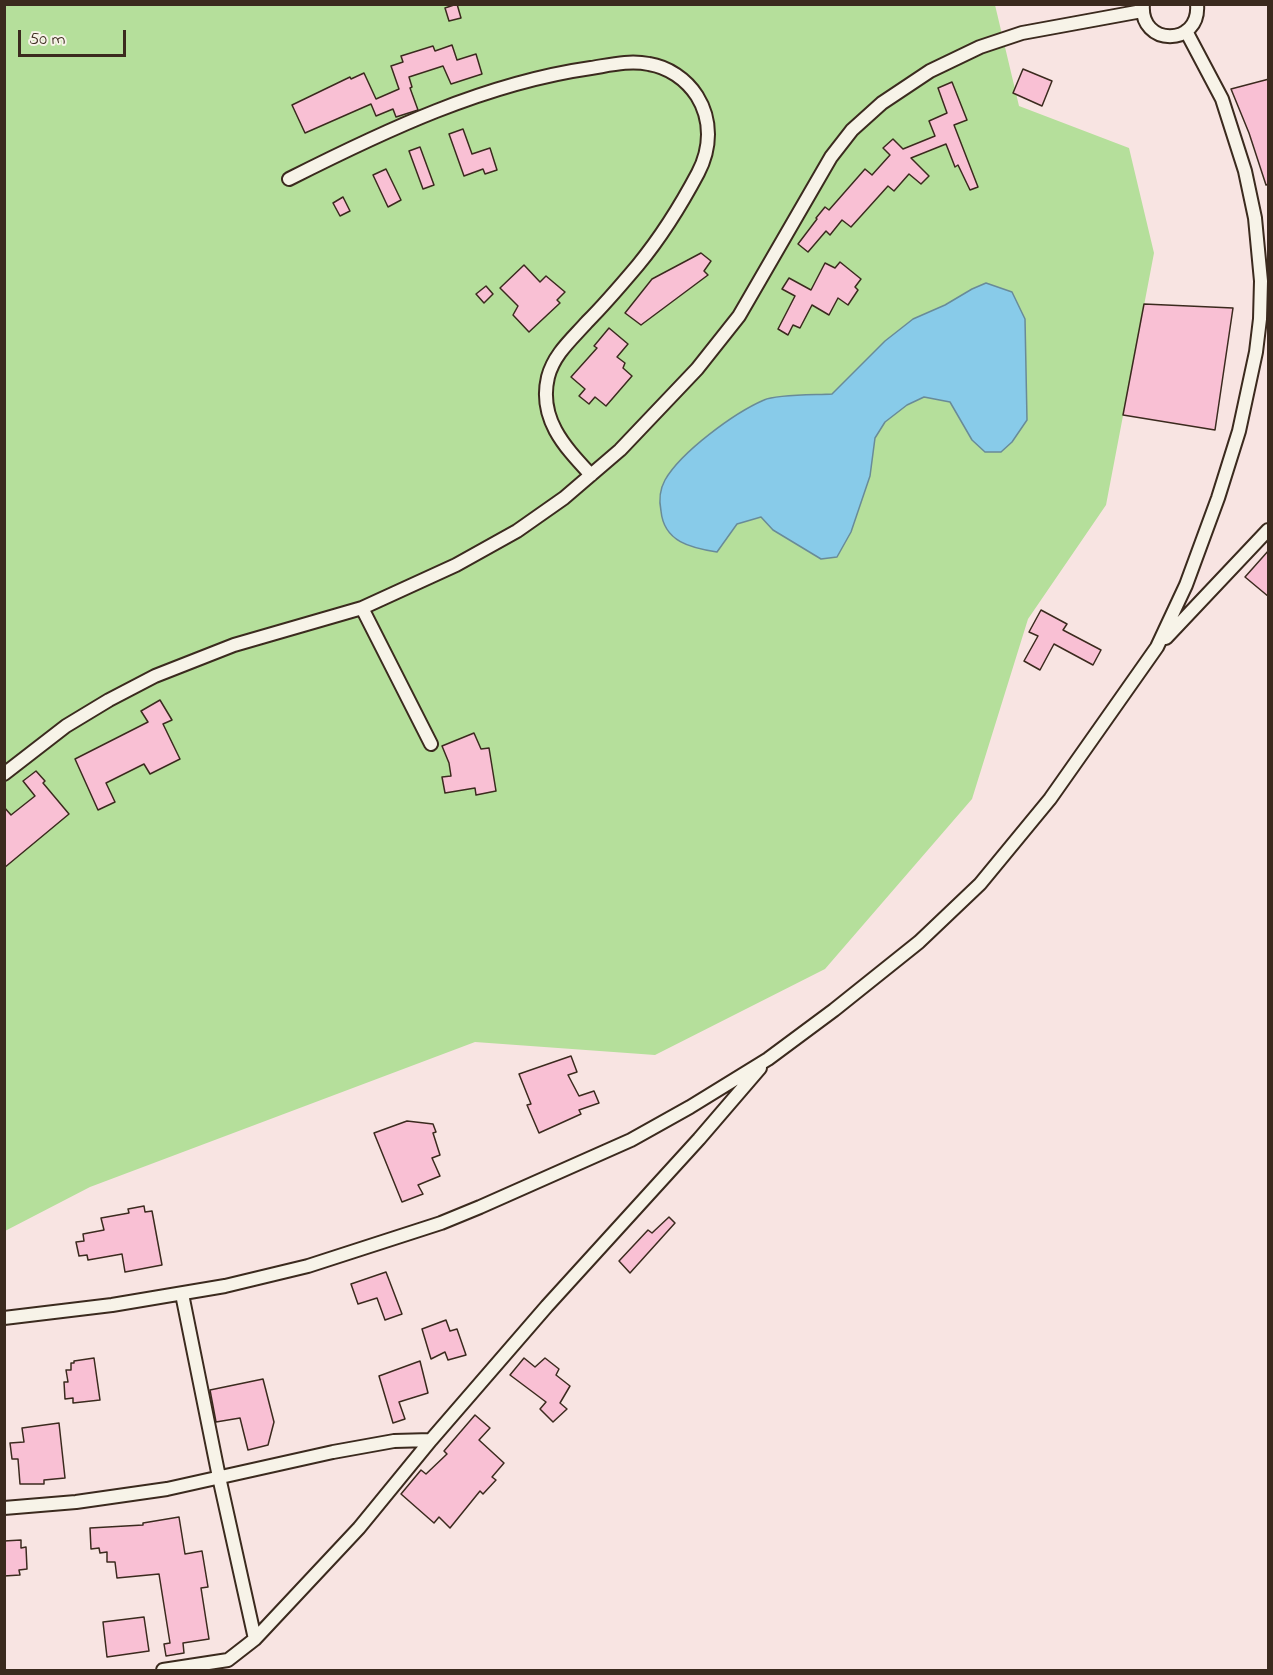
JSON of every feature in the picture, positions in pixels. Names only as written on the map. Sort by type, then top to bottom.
[{"type":"street","points":[[4,774],[66,726],[155,676],[234,645],[362,608],[488,548],[542,513],[620,450],[665,405],[739,316],[831,157],[852,130],[882,103],[930,70],[980,47],[1031,31],[1143,8],[1148,25],[1159,34],[1173,37],[1186,31],[1195,21],[1200,5]]},
{"type":"street","points":[[1157,647],[1186,585],[1218,498],[1239,431],[1256,352],[1261,304],[1256,218],[1245,171],[1222,99],[1186,31]]},
{"type":"street","points":[[290,179],[420,117],[470,98],[533,79],[631,63],[651,64],[676,74],[684,80],[702,104],[708,124],[708,141],[698,173],[660,236],[638,265],[566,345],[554,361],[548,376],[545,395],[552,428],[591,475]]},
{"type":"street","points":[[4,1318],[182,1294],[308,1266],[441,1223],[631,1140],[707,1097],[768,1059],[834,1010],[919,942],[980,884],[1050,800],[1103,721],[1157,647],[1269,530]]},
{"type":"street","points":[[362,608],[431,744]]},
{"type":"street","points":[[163,1671],[228,1660],[255,1639],[358,1528],[547,1305],[699,1139],[768,1059]]},
{"type":"street","points":[[182,1294],[255,1639]]},
{"type":"street","points":[[4,1508],[76,1502],[167,1489],[333,1452],[394,1441],[431,1440]]},
{"type":"green space","points":[[5,5],[995,5],[1019,106],[1129,148],[1154,253],[1106,505],[1028,619],[972,799],[825,969],[655,1055],[475,1042],[90,1187],[5,1231]]},
{"type":"water","points":[[986,283],[1012,292],[1025,319],[1027,420],[1012,442],[1001,452],[985,452],[972,440],[950,402],[924,397],[907,405],[885,422],[875,438],[870,476],[851,532],[837,557],[821,559],[773,530],[761,517],[737,524],[717,552],[680,542],[667,530],[660,507],[663,484],[683,458],[709,434],[738,414],[770,398],[832,394],[885,341],[913,319]]},
{"type":"building","points":[[457,4],[461,18],[449,21],[445,8]]},
{"type":"building","points":[[452,45],[457,60],[476,54],[482,74],[451,84],[443,66],[409,77],[412,87],[410,88],[418,110],[396,117],[393,109],[376,116],[371,104],[305,133],[292,105],[350,77],[351,79],[364,73],[376,99],[399,89],[391,66],[403,62],[401,56],[433,46],[435,51]]},
{"type":"building","points":[[1023,69],[1052,81],[1042,106],[1013,93]]},
{"type":"building","points":[[1269,79],[1269,184],[1266,185],[1249,133],[1231,89]]},
{"type":"building","points":[[952,82],[967,120],[954,125],[978,187],[970,190],[958,165],[955,167],[946,144],[911,158],[929,176],[921,184],[909,174],[894,191],[888,186],[851,227],[842,220],[830,235],[826,231],[808,252],[798,244],[825,207],[829,210],[865,169],[872,175],[890,155],[883,148],[893,139],[903,149],[935,136],[929,121],[947,113],[938,88]]},
{"type":"building","points":[[463,129],[472,154],[490,148],[497,170],[485,174],[483,169],[464,176],[449,134]]},
{"type":"building","points":[[420,147],[434,185],[423,189],[409,151]]},
{"type":"building","points":[[386,169],[401,200],[388,207],[373,175]]},
{"type":"building","points":[[343,197],[350,211],[340,216],[333,203]]},
{"type":"building","points":[[701,253],[711,261],[704,271],[708,275],[641,325],[625,313],[652,279]]},
{"type":"building","points":[[840,262],[861,279],[855,287],[858,290],[848,305],[838,298],[829,315],[812,305],[800,328],[793,325],[788,335],[778,329],[795,296],[782,289],[789,278],[811,290],[825,263],[835,268]]},
{"type":"building","points":[[524,265],[540,282],[546,276],[565,292],[557,300],[560,303],[529,332],[513,315],[518,306],[500,288]]},
{"type":"building","points":[[486,286],[493,294],[484,303],[476,294]]},
{"type":"building","points":[[1144,304],[1233,308],[1215,430],[1123,415]]},
{"type":"building","points":[[609,328],[628,344],[617,357],[625,363],[623,368],[632,376],[606,406],[595,397],[589,404],[579,396],[585,389],[571,377],[597,348],[594,346]]},
{"type":"building","points":[[1269,550],[1269,597],[1245,577]]},
{"type":"building","points":[[1041,610],[1067,624],[1063,630],[1101,650],[1093,665],[1054,644],[1040,670],[1024,661],[1038,636],[1029,632]]},
{"type":"building","points":[[160,700],[172,720],[163,724],[180,759],[150,774],[144,764],[106,783],[115,802],[98,810],[75,759],[148,722],[141,711]]},
{"type":"building","points":[[474,733],[481,749],[489,748],[496,791],[476,795],[475,788],[445,793],[442,777],[451,776],[449,763],[442,746]]},
{"type":"building","points":[[36,771],[69,814],[4,868],[4,807],[11,815],[35,796],[23,781]]},
{"type":"building","points":[[571,1056],[577,1072],[568,1075],[579,1096],[594,1091],[599,1103],[579,1110],[581,1114],[539,1133],[527,1105],[531,1104],[519,1074]]},
{"type":"building","points":[[407,1121],[433,1124],[436,1132],[433,1133],[440,1155],[432,1158],[440,1176],[418,1185],[423,1194],[402,1202],[374,1133]]},
{"type":"building","points":[[144,1206],[145,1212],[152,1211],[162,1265],[125,1272],[122,1254],[88,1260],[87,1255],[79,1256],[76,1242],[84,1241],[83,1234],[104,1230],[101,1218],[129,1213],[128,1209]]},
{"type":"building","points":[[669,1217],[675,1223],[630,1273],[619,1261],[648,1230],[652,1233]]},
{"type":"building","points":[[386,1272],[402,1314],[385,1320],[377,1298],[358,1304],[351,1284]]},
{"type":"building","points":[[446,1320],[450,1331],[457,1329],[466,1355],[448,1360],[445,1352],[431,1359],[422,1329]]},
{"type":"building","points":[[94,1358],[100,1400],[73,1403],[73,1398],[65,1399],[64,1382],[68,1382],[66,1370],[71,1370],[71,1363],[74,1361]]},
{"type":"building","points":[[524,1358],[535,1367],[545,1358],[559,1369],[556,1375],[570,1386],[560,1403],[567,1409],[553,1422],[540,1409],[546,1402],[510,1375]]},
{"type":"building","points":[[420,1361],[428,1393],[399,1402],[405,1419],[393,1423],[379,1376]]},
{"type":"building","points":[[263,1379],[274,1422],[268,1445],[248,1450],[240,1418],[216,1422],[210,1390]]},
{"type":"building","points":[[475,1415],[490,1428],[479,1440],[504,1463],[492,1477],[496,1480],[483,1494],[480,1491],[450,1528],[439,1517],[434,1523],[401,1494],[421,1470],[426,1474],[447,1454],[444,1451]]},
{"type":"building","points":[[59,1423],[65,1478],[44,1480],[44,1484],[20,1484],[18,1459],[12,1459],[10,1443],[24,1442],[22,1428]]},
{"type":"building","points":[[179,1517],[185,1554],[202,1551],[208,1587],[201,1588],[209,1639],[183,1643],[184,1653],[166,1656],[164,1644],[170,1643],[159,1574],[117,1578],[115,1562],[107,1562],[107,1552],[100,1553],[99,1548],[91,1549],[90,1528],[143,1525],[143,1523]]},
{"type":"building","points":[[21,1540],[21,1548],[26,1547],[27,1569],[19,1570],[20,1575],[4,1576],[4,1541]]},
{"type":"building","points":[[144,1617],[149,1651],[107,1657],[103,1622]]}]
